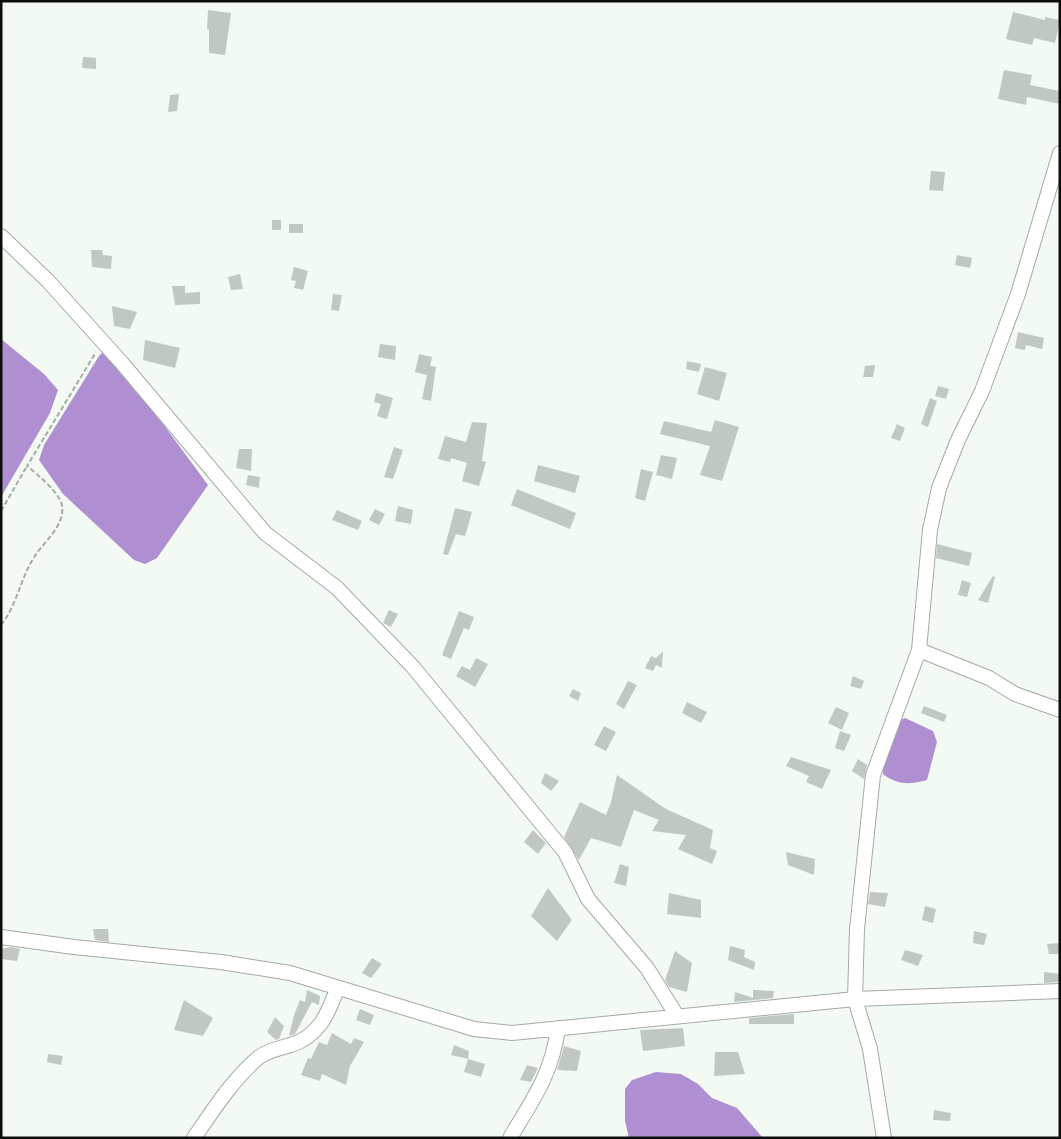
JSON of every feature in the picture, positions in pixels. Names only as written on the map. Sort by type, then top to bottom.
[{"type":"street","points":[[884,1138],[870,1049],[855,999],[857,929],[873,775],[919,650],[930,530],[939,488],[958,440],[982,392],[1018,294],[1060,153]]},
{"type":"street","points":[[1,236],[48,281],[265,533],[337,588],[413,667],[565,852],[588,898],[648,968],[677,1016]]},
{"type":"street","points":[[919,650],[989,678],[1015,694],[1060,710]]},
{"type":"street","points":[[1,936],[74,947],[221,962],[290,974],[474,1029],[512,1033],[855,999],[1060,991]]},
{"type":"street","points":[[194,1138],[234,1084],[259,1058],[279,1048],[307,1039],[314,1034],[327,1015],[337,989]]},
{"type":"street","points":[[510,1138],[543,1083],[554,1054],[558,1028]]},
{"type":"path","points":[[1,511],[102,342]]},
{"type":"path","points":[[1,625],[8,616],[32,560],[62,518],[62,504],[46,483],[27,466]]},
{"type":"shaded area","points":[[1,339],[44,374],[58,390],[50,413],[1,497]]},
{"type":"shaded area","points":[[103,352],[163,424],[208,485],[157,558],[145,564],[134,560],[63,494],[39,460],[44,445]]},
{"type":"shaded area","points":[[905,718],[933,731],[937,742],[927,780],[904,783],[888,778],[883,774],[882,765],[900,720]]},
{"type":"shaded area","points":[[656,1072],[681,1074],[698,1084],[712,1098],[737,1108],[763,1138],[629,1138],[625,1121],[625,1089],[632,1080]]},
{"type":"building","points":[[208,10],[231,13],[225,55],[209,53]]},
{"type":"building","points":[[1013,12],[1045,20],[1045,17],[1060,20],[1055,43],[1034,38],[1032,45],[1006,39]]},
{"type":"building","points":[[83,57],[96,58],[96,69],[82,68]]},
{"type":"building","points":[[1004,70],[1032,75],[1030,85],[1060,91],[1060,104],[1027,97],[1026,105],[998,99]]},
{"type":"building","points":[[179,94],[177,111],[168,112],[170,95]]},
{"type":"building","points":[[931,171],[945,172],[943,191],[929,190]]},
{"type":"building","points":[[272,220],[281,220],[281,230],[272,230]]},
{"type":"building","points":[[289,224],[303,224],[303,233],[289,233]]},
{"type":"building","points":[[91,250],[102,250],[103,255],[112,256],[111,269],[92,267]]},
{"type":"building","points":[[957,255],[972,258],[970,268],[955,265]]},
{"type":"building","points":[[294,267],[308,271],[303,290],[294,288],[296,281],[291,280]]},
{"type":"building","points":[[240,274],[243,289],[231,290],[228,277]]},
{"type":"building","points":[[172,286],[185,286],[185,293],[200,292],[200,304],[175,305]]},
{"type":"building","points":[[333,294],[342,295],[339,311],[331,310]]},
{"type":"building","points":[[112,306],[137,312],[130,329],[114,326]]},
{"type":"building","points":[[1018,332],[1044,338],[1042,349],[1026,345],[1025,350],[1015,348]]},
{"type":"building","points":[[145,340],[180,348],[175,368],[143,360]]},
{"type":"building","points":[[380,344],[396,346],[395,360],[378,357]]},
{"type":"building","points":[[419,354],[432,357],[430,366],[436,367],[431,401],[422,399],[427,375],[415,372]]},
{"type":"building","points":[[687,361],[701,364],[699,372],[686,369]]},
{"type":"building","points":[[875,365],[873,377],[863,377],[865,366]]},
{"type":"building","points":[[705,367],[727,373],[719,401],[697,394]]},
{"type":"building","points":[[938,386],[949,389],[946,399],[935,396]]},
{"type":"building","points":[[376,393],[393,398],[387,419],[377,416],[381,404],[374,402]]},
{"type":"building","points":[[930,398],[937,401],[928,427],[921,424]]},
{"type":"building","points":[[715,420],[739,427],[722,481],[700,475],[710,446],[660,434],[664,421],[711,432]]},
{"type":"building","points":[[472,422],[487,423],[482,461],[486,462],[479,486],[462,481],[467,463],[451,458],[450,462],[438,459],[445,436],[466,442]]},
{"type":"building","points":[[897,424],[905,428],[900,441],[891,438]]},
{"type":"building","points":[[394,447],[403,450],[393,479],[384,477]]},
{"type":"building","points":[[239,449],[252,449],[251,471],[236,468]]},
{"type":"building","points":[[661,455],[677,458],[672,479],[656,475]]},
{"type":"building","points":[[538,465],[580,476],[575,493],[534,481]]},
{"type":"building","points":[[641,469],[653,472],[645,501],[635,498]]},
{"type":"building","points":[[248,475],[260,477],[259,488],[246,485]]},
{"type":"building","points":[[517,489],[576,513],[570,529],[511,505]]},
{"type":"building","points":[[398,506],[413,510],[411,524],[395,521]]},
{"type":"building","points":[[455,508],[472,512],[465,536],[456,534],[448,555],[443,554]]},
{"type":"building","points":[[375,509],[385,514],[379,525],[369,520]]},
{"type":"building","points":[[337,510],[362,521],[358,530],[332,520]]},
{"type":"building","points":[[937,544],[972,553],[969,566],[936,558]]},
{"type":"building","points":[[993,576],[995,577],[988,603],[978,600]]},
{"type":"building","points":[[962,580],[971,583],[967,597],[958,595]]},
{"type":"building","points":[[389,610],[398,614],[391,627],[383,623]]},
{"type":"building","points":[[459,611],[474,617],[469,630],[464,628],[451,659],[442,655]]},
{"type":"building","points":[[663,651],[662,668],[656,665],[653,671],[645,668],[651,656],[656,658]]},
{"type":"building","points":[[476,658],[488,664],[475,687],[456,676],[462,666],[470,670]]},
{"type":"building","points":[[853,676],[864,681],[861,689],[850,686]]},
{"type":"building","points":[[628,681],[637,685],[624,709],[616,704]]},
{"type":"building","points":[[573,689],[581,693],[578,701],[569,696]]},
{"type":"building","points":[[687,702],[707,712],[701,723],[682,713]]},
{"type":"building","points":[[924,706],[947,715],[944,722],[921,713]]},
{"type":"building","points":[[836,707],[849,713],[842,730],[828,723]]},
{"type":"building","points":[[604,726],[616,732],[606,751],[594,745]]},
{"type":"building","points":[[840,731],[851,735],[844,751],[835,748]]},
{"type":"building","points":[[791,757],[831,770],[822,789],[806,782],[809,776],[786,766]]},
{"type":"building","points":[[858,759],[867,765],[864,779],[852,771]]},
{"type":"building","points":[[545,773],[559,781],[551,791],[541,783]]},
{"type":"building","points":[[617,775],[666,809],[713,830],[710,848],[717,851],[712,864],[678,849],[686,835],[652,831],[659,820],[634,810],[621,847],[591,838],[579,860],[564,837],[580,802],[606,815]]},
{"type":"building","points":[[533,830],[546,843],[538,854],[524,842]]},
{"type":"building","points":[[786,852],[815,859],[814,875],[788,865]]},
{"type":"building","points":[[620,864],[629,867],[626,886],[614,883]]},
{"type":"building","points":[[548,888],[572,920],[557,941],[531,916]]},
{"type":"building","points":[[870,892],[888,893],[885,907],[868,904]]},
{"type":"building","points":[[669,893],[701,900],[701,918],[667,914]]},
{"type":"building","points":[[925,906],[936,909],[933,923],[922,920]]},
{"type":"building","points":[[93,929],[108,929],[109,942],[95,940]]},
{"type":"building","points":[[974,931],[987,934],[984,945],[973,943]]},
{"type":"building","points":[[1060,943],[1060,954],[1049,954],[1047,944]]},
{"type":"building","points":[[730,946],[745,950],[744,957],[755,962],[754,970],[728,960]]},
{"type":"building","points":[[11,947],[20,949],[17,961],[1,959],[1,949]]},
{"type":"building","points":[[905,950],[923,955],[918,966],[901,960]]},
{"type":"building","points":[[675,951],[692,963],[687,992],[669,987],[665,980]]},
{"type":"building","points":[[372,958],[382,964],[371,978],[362,973]]},
{"type":"building","points":[[1044,972],[1060,974],[1060,982],[1044,983]]},
{"type":"building","points":[[307,990],[320,996],[319,1005],[312,1002],[295,1034],[289,1036],[294,1015],[300,1000],[305,1002]]},
{"type":"building","points":[[753,990],[774,991],[773,998],[734,1002],[735,992],[753,998]]},
{"type":"building","points":[[184,1000],[213,1018],[203,1036],[174,1030]]},
{"type":"building","points":[[360,1009],[374,1015],[370,1025],[356,1020]]},
{"type":"building","points":[[794,1014],[794,1024],[749,1024],[749,1018]]},
{"type":"building","points":[[275,1017],[284,1026],[279,1039],[276,1040],[267,1032]]},
{"type":"building","points":[[683,1028],[685,1046],[643,1051],[640,1030]]},
{"type":"building","points":[[332,1033],[351,1044],[354,1038],[364,1042],[350,1066],[346,1085],[322,1074],[320,1081],[301,1075],[308,1058],[311,1059],[319,1042],[327,1045]]},
{"type":"building","points":[[454,1045],[469,1051],[468,1059],[451,1055]]},
{"type":"building","points":[[564,1046],[581,1051],[577,1071],[557,1070]]},
{"type":"building","points":[[715,1052],[738,1052],[745,1074],[714,1076]]},
{"type":"building","points":[[48,1054],[63,1056],[61,1065],[47,1062]]},
{"type":"building","points":[[468,1059],[485,1064],[481,1077],[464,1072]]},
{"type":"building","points":[[527,1065],[538,1068],[531,1082],[520,1080]]},
{"type":"building","points":[[934,1110],[951,1113],[950,1121],[933,1120]]}]
